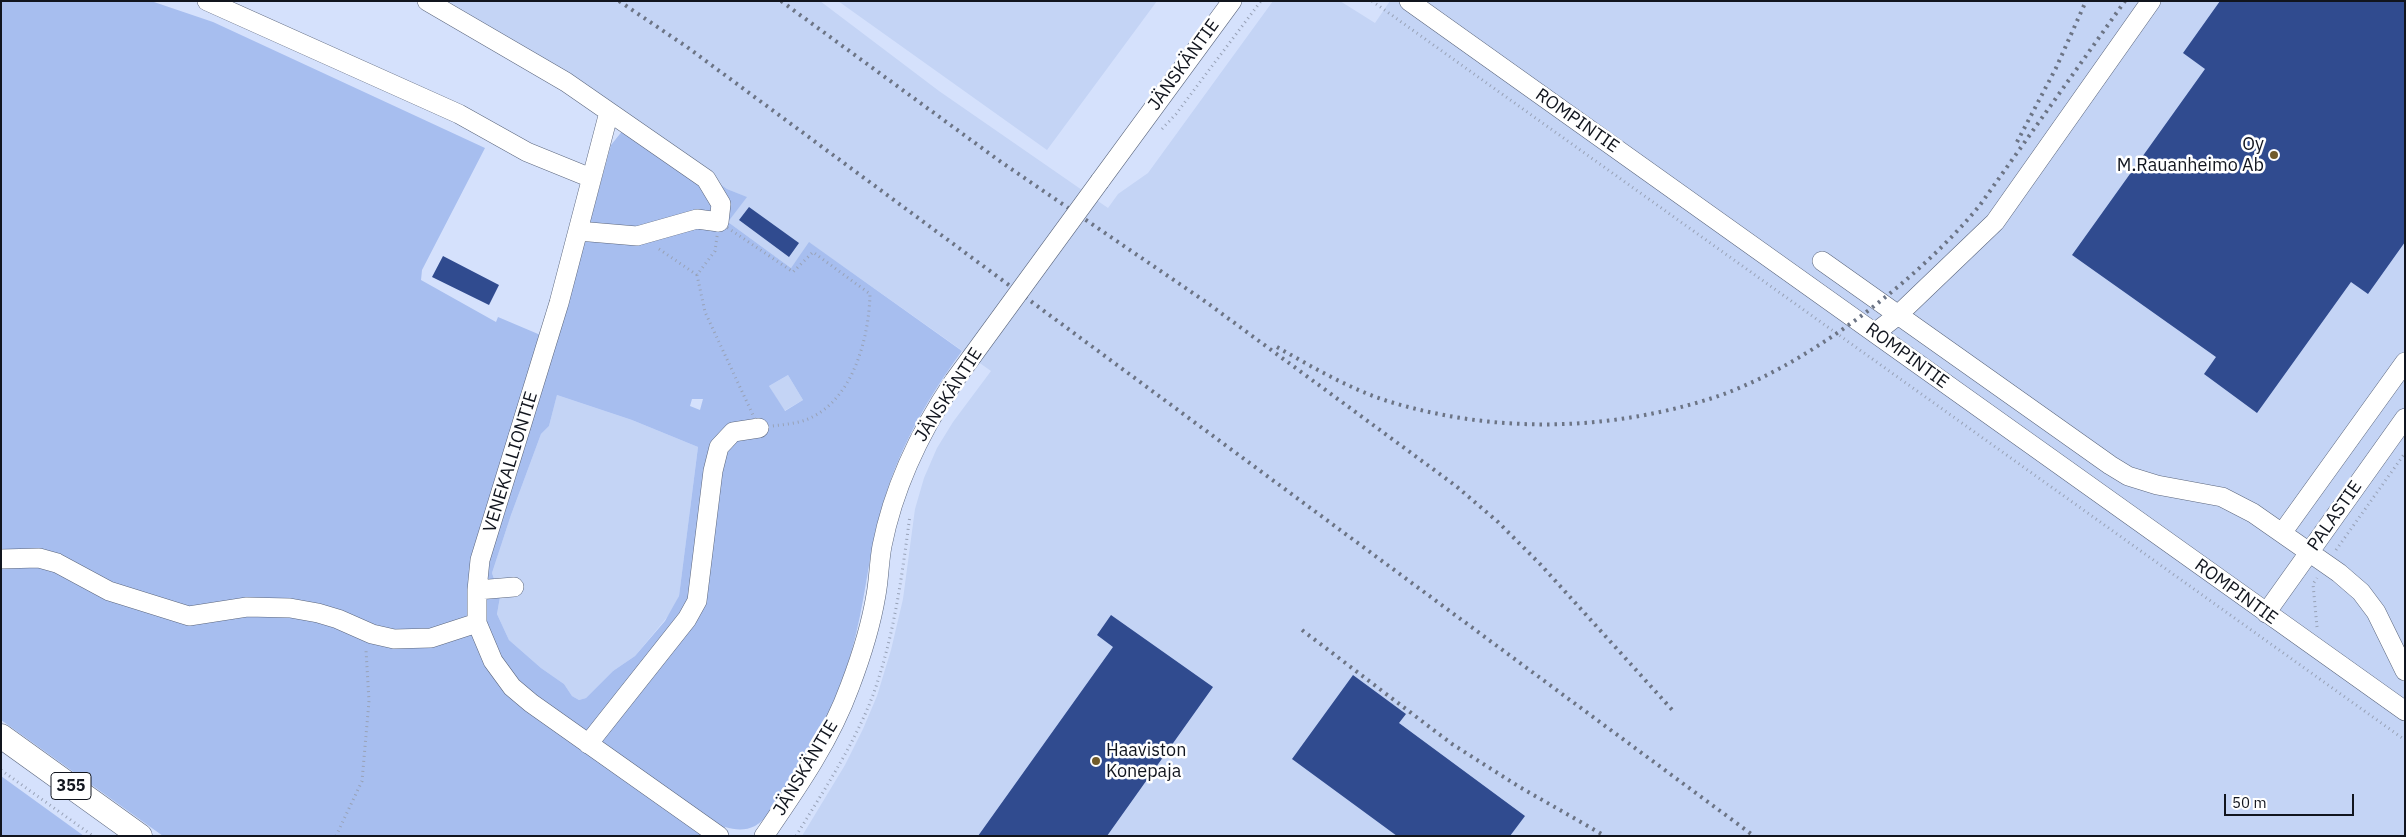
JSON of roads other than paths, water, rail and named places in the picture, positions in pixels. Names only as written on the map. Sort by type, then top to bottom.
[{"type":"main road","name":"355","points":[[1,736],[140,836]]},
{"type":"street","points":[[207,1],[459,114],[527,152],[592,178]]},
{"type":"street","points":[[428,1],[566,82],[706,179],[721,204],[719,222],[697,220],[637,236],[578,231]]},
{"type":"street","name":"JÄNSKÄNTIE","points":[[764,836],[797,789],[821,750],[850,686],[873,605],[882,546],[894,501],[905,468],[919,438],[954,381],[1232,1]]},
{"type":"street","name":"ROMPINTIE","points":[[1409,1],[2405,711]]},
{"type":"street","points":[[1875,333],[1898,315],[1994,222],[2152,1]]},
{"type":"street","name":"VENEKALLIONTIE","points":[[609,112],[559,303],[480,560],[477,590],[477,623],[493,662],[512,687],[588,744],[719,836]]},
{"type":"street","points":[[1822,262],[2128,476],[2157,485],[2222,497],[2282,533],[2361,592],[2376,612],[2405,671]]},
{"type":"street","points":[[2282,533],[2405,362]]},
{"type":"street","name":"PALASTIE","points":[[2266,613],[2405,418]]},
{"type":"street","points":[[588,744],[687,619],[697,601],[713,471],[718,448],[733,432],[759,428]]},
{"type":"street","points":[[1,560],[39,558],[57,562],[109,590],[189,616],[247,606],[290,608],[338,618],[372,634],[394,639],[431,638],[477,623]]},
{"type":"street","points":[[477,590],[514,587]]},
{"type":"railway","points":[[619,1],[687,47],[1754,836]]},
{"type":"railway","points":[[781,1],[1001,162],[1206,302],[1456,486],[1498,522],[1541,565],[1675,713]]},
{"type":"railway","points":[[2017,142],[2056,68],[2086,1]]},
{"type":"railway","points":[[1277,347],[1334,378],[1379,398],[1433,413],[1472,420],[1550,424],[1629,418],[1706,400],[1742,387],[1818,346],[1855,320],[1925,263],[1955,234],[1980,205],[2125,1]]},
{"type":"railway","points":[[1302,630],[1452,744],[1518,786],[1605,836]]},
{"type":"place","name":"Oy M.Rauanheimo Ab","points":[[2274,155]]},
{"type":"place","name":"Haaviston Konepaja","points":[[1096,761]]}]
